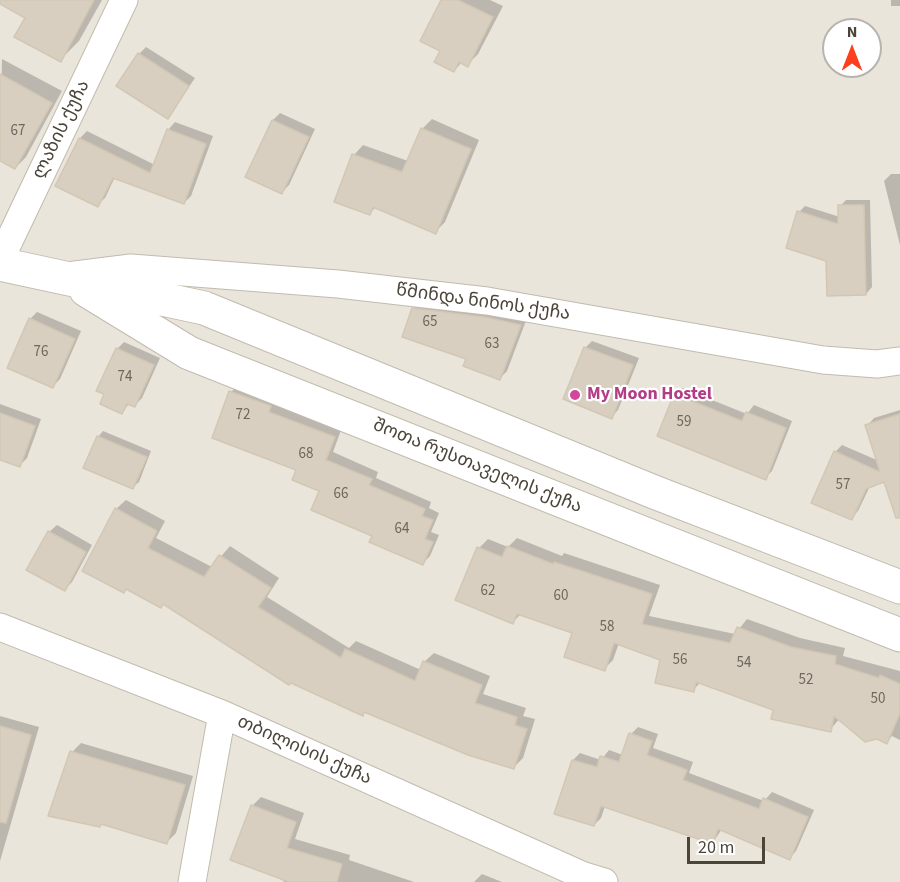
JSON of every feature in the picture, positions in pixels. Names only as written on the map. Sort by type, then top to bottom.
[{"type":"street","name":"ლაზის ქუჩა","points":[[0,262],[124,0]]},
{"type":"street","name":"შოთა რუსთაველის ქუჩა","points":[[0,262],[204,308],[654,492],[900,587]]},
{"type":"street","name":"წმინდა ნინოს ქუჩა","points":[[64,277],[131,268],[338,284],[488,302],[823,360],[877,363],[900,361]]},
{"type":"street","name":"შოთა რუსთაველის ქუჩა","points":[[64,277],[189,353],[900,635]]},
{"type":"street","name":"თბილისის ქუჩა","points":[[0,627],[222,714],[590,880]]},
{"type":"street","points":[[192,882],[222,714]]},
{"type":"shaded area","points":[[0,0],[900,0],[900,882],[0,882]]},
{"type":"building","points":[[0,0],[94,0],[61,62],[14,37],[25,18],[0,4]]},
{"type":"building","points":[[441,0],[458,0],[493,17],[468,67],[459,62],[454,72],[434,62],[440,51],[420,41]]},
{"type":"building","points":[[138,53],[189,86],[168,119],[116,86]]},
{"type":"building","points":[[0,74],[52,103],[15,169],[0,161]]},
{"type":"building","points":[[272,120],[309,137],[282,194],[245,177]]},
{"type":"building","points":[[421,128],[471,149],[436,234],[373,207],[370,215],[334,202],[352,154],[402,172]]},
{"type":"building","points":[[167,129],[206,144],[184,204],[113,178],[98,207],[55,186],[79,138],[150,173]]},
{"type":"building","points":[[838,205],[864,205],[866,295],[827,296],[826,261],[786,248],[797,211],[838,224]]},
{"type":"building","points":[[412,308],[485,317],[521,325],[500,380],[463,366],[466,359],[402,337]]},
{"type":"building","points":[[29,318],[75,339],[53,388],[7,368]]},
{"type":"building","points":[[584,347],[633,365],[612,419],[563,399]]},
{"type":"building","points":[[116,348],[154,365],[135,407],[127,404],[122,414],[100,404],[104,394],[96,391]]},
{"type":"building","points":[[229,391],[271,406],[269,412],[335,437],[326,460],[372,479],[369,485],[425,509],[422,516],[433,520],[425,539],[433,542],[423,565],[369,542],[372,536],[311,510],[319,491],[292,480],[296,470],[212,438]]},
{"type":"building","points":[[674,394],[742,421],[746,412],[786,428],[766,480],[657,436]]},
{"type":"building","points":[[0,413],[35,426],[20,467],[0,460]]},
{"type":"building","points":[[900,414],[900,518],[896,518],[884,482],[866,489],[852,520],[811,503],[834,451],[880,472],[865,425]]},
{"type":"building","points":[[97,436],[147,457],[133,489],[83,468]]},
{"type":"building","points":[[115,508],[157,531],[148,548],[204,577],[219,555],[271,588],[258,607],[341,658],[345,649],[415,681],[423,661],[482,685],[475,703],[517,717],[515,725],[527,729],[514,769],[468,755],[364,712],[363,716],[291,683],[289,685],[163,604],[161,608],[126,589],[124,593],[82,571]]},
{"type":"building","points":[[48,531],[86,552],[65,591],[26,570]]},
{"type":"building","points":[[507,546],[553,564],[554,562],[652,594],[642,624],[730,643],[737,627],[791,647],[836,656],[835,664],[879,678],[880,675],[900,684],[900,713],[887,744],[877,739],[865,742],[834,716],[831,732],[771,719],[773,710],[696,682],[694,692],[655,683],[660,660],[614,643],[605,671],[564,657],[572,633],[517,614],[513,624],[455,600],[477,547],[502,557]]},
{"type":"building","points":[[0,726],[31,735],[6,823],[0,822]]},
{"type":"building","points":[[629,733],[652,741],[647,755],[687,770],[683,780],[759,809],[763,798],[808,817],[790,860],[718,829],[713,844],[601,806],[594,826],[554,814],[572,760],[597,767],[600,756],[619,762]]},
{"type":"building","points":[[70,751],[185,785],[167,844],[101,824],[100,827],[48,816]]},
{"type":"building","points":[[251,805],[296,822],[287,848],[342,864],[337,882],[289,882],[230,860]]},
{"type":"place","name":"My Moon Hostel","points":[[575,395]]}]
